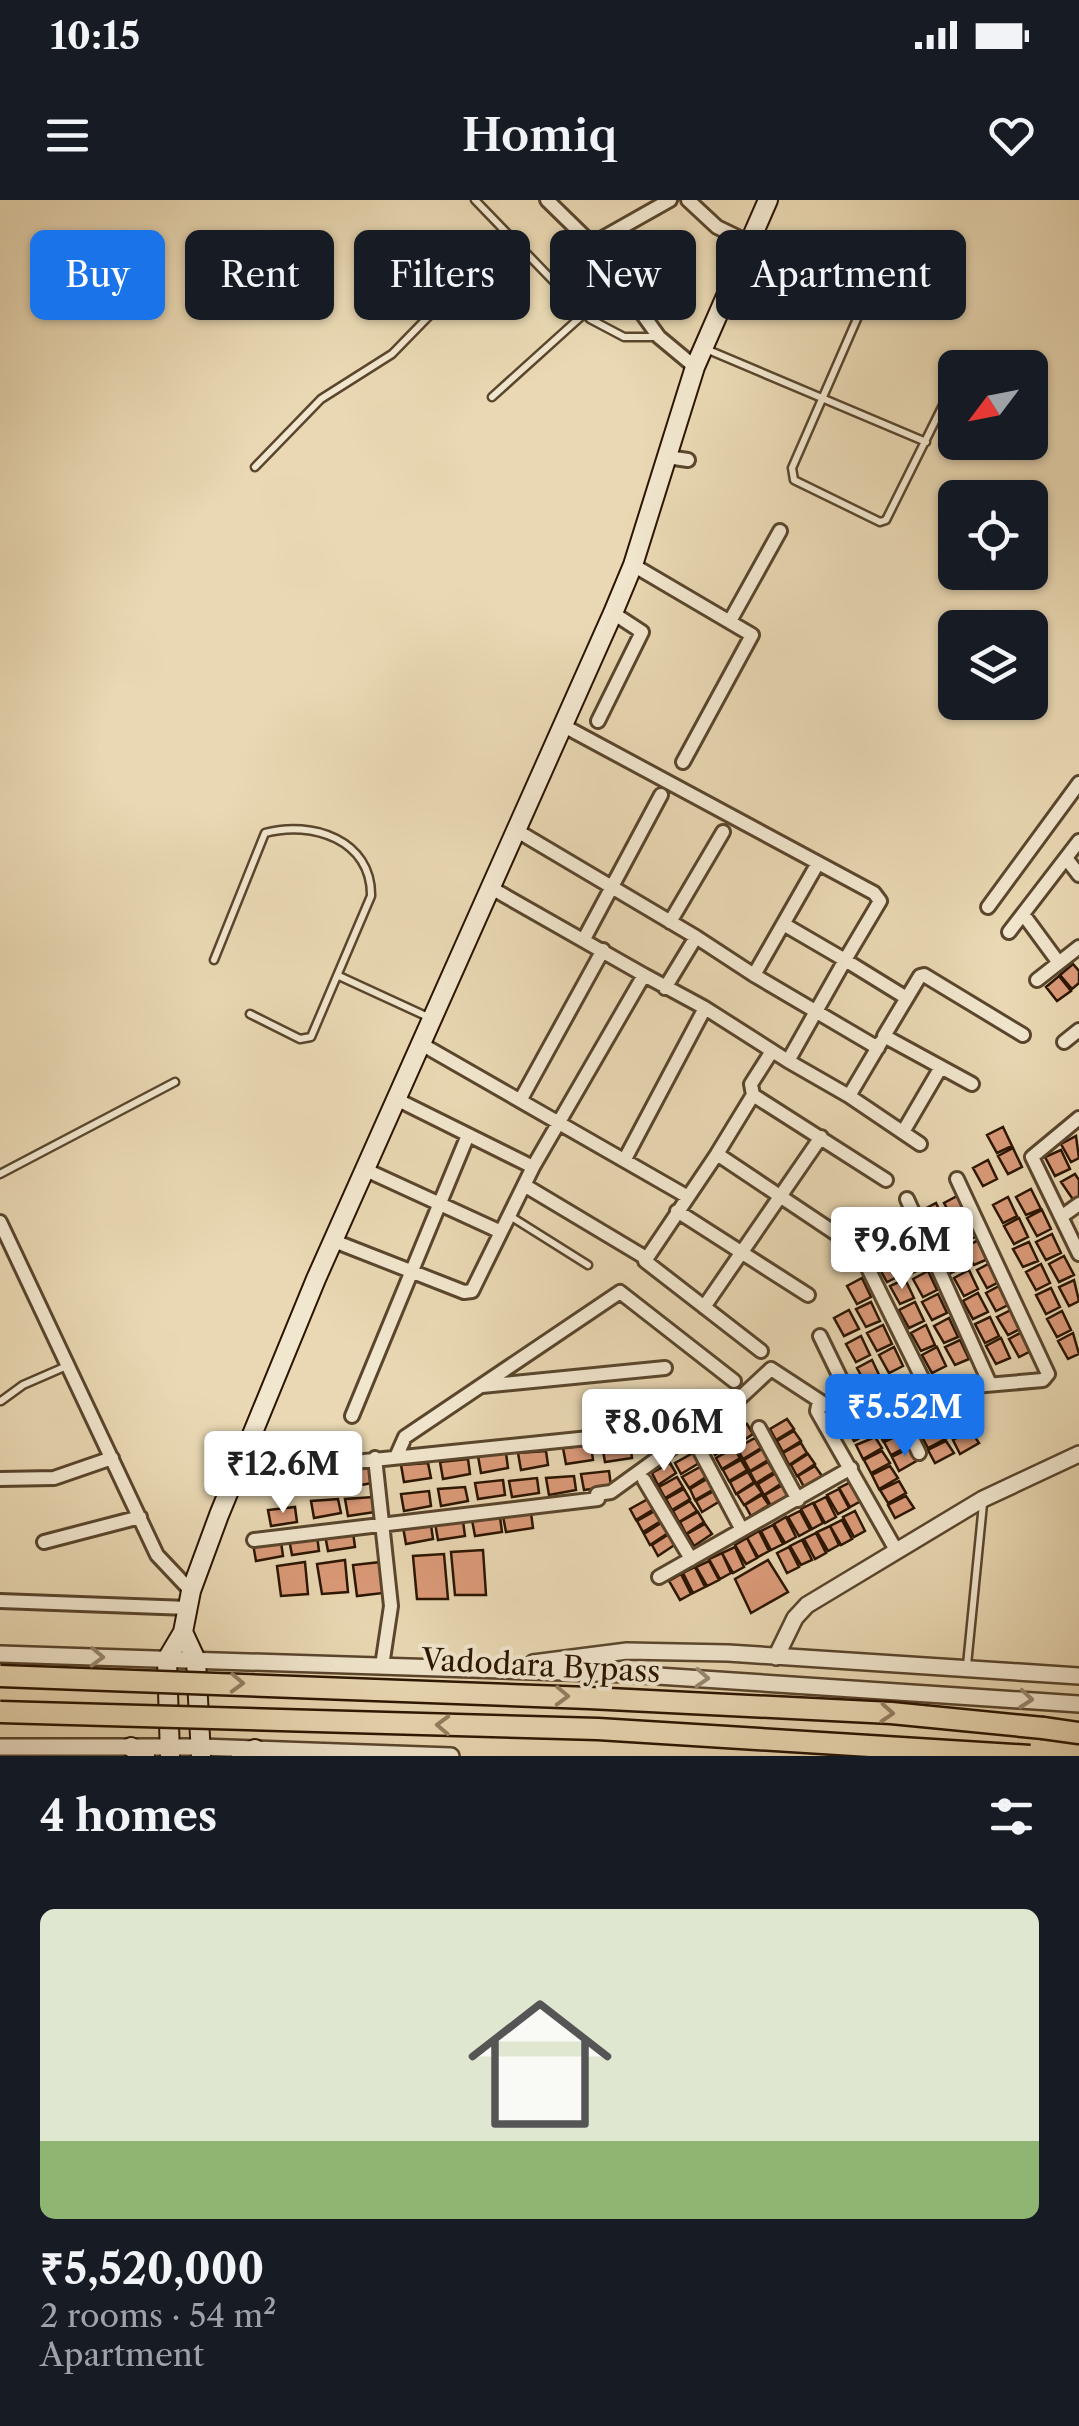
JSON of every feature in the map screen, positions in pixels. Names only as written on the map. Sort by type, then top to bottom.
[{"type":"highway","name":"Vadodara Bypass","points":[[0,1676],[892,1713],[1079,1732]]},
{"type":"highway","name":"Vadodara Bypass","points":[[0,1712],[598,1729],[1030,1756]]},
{"type":"main road","points":[[754,230],[768,200]]},
{"type":"main road","points":[[170,1751],[168,1659],[183,1632],[190,1600],[242,1459],[334,1241],[614,613],[633,565],[695,367],[716,317]]},
{"type":"main road","points":[[183,1632],[196,1660],[201,1751]]},
{"type":"street","points":[[548,200],[578,230]]},
{"type":"street","points":[[617,230],[670,200]]},
{"type":"street","points":[[688,200],[722,230]]},
{"type":"street","points":[[646,320],[659,338],[695,367]]},
{"type":"street","points":[[666,457],[688,460]]},
{"type":"street","points":[[730,622],[780,531]]},
{"type":"street","points":[[633,565],[752,637],[683,762]]},
{"type":"street","points":[[598,722],[642,632],[614,613]]},
{"type":"street","points":[[562,725],[874,893],[880,900],[788,1062]]},
{"type":"street","points":[[988,907],[1079,783]]},
{"type":"street","points":[[584,939],[661,795]]},
{"type":"street","points":[[518,832],[818,1011],[972,1084]]},
{"type":"street","points":[[670,922],[723,832]]},
{"type":"street","points":[[1009,932],[1079,841]]},
{"type":"street","points":[[1066,858],[1079,876]]},
{"type":"street","points":[[754,975],[818,863]]},
{"type":"street","points":[[493,889],[705,1008],[788,1062],[850,1096],[920,1144]]},
{"type":"street","points":[[1023,914],[1059,963]]},
{"type":"street","points":[[786,924],[905,997]]},
{"type":"street","points":[[666,988],[696,937]]},
{"type":"street","points":[[1037,980],[1079,947]]},
{"type":"street","points":[[521,1099],[603,950]]},
{"type":"street","points":[[334,1241],[469,1293],[532,1167],[644,975]]},
{"type":"street","points":[[850,1096],[905,997],[924,975],[1023,1035]]},
{"type":"street","points":[[626,1159],[705,1008]]},
{"type":"street","points":[[1064,1042],[1079,1030]]},
{"type":"street","points":[[423,1045],[688,1197]]},
{"type":"street","points":[[761,1351],[646,1263],[646,1258],[753,1095],[751,1084],[772,1050]]},
{"type":"street","points":[[902,1132],[941,1067]]},
{"type":"street","points":[[753,1095],[886,1180]]},
{"type":"street","points":[[398,1100],[532,1167]]},
{"type":"street","points":[[1079,1118],[1032,1155],[1079,1254]]},
{"type":"street","points":[[352,1416],[468,1135]]},
{"type":"street","points":[[704,1307],[822,1137]]},
{"type":"street","points":[[717,1154],[847,1241]]},
{"type":"street","points":[[366,1170],[501,1232]]},
{"type":"street","points":[[254,1540],[598,1497],[611,1492],[687,1437],[696,1438],[770,1369],[823,1403],[1043,1380],[1048,1374],[957,1179]]},
{"type":"street","points":[[524,1185],[646,1258]]},
{"type":"street","points":[[907,1199],[990,1384]]},
{"type":"street","points":[[1061,1217],[1079,1204]]},
{"type":"street","points":[[677,1211],[808,1295]]},
{"type":"street","points":[[0,1222],[157,1556],[190,1600]]},
{"type":"street","points":[[865,1262],[928,1390]]},
{"type":"street","points":[[397,1455],[405,1437],[620,1292],[734,1381]]},
{"type":"street","points":[[820,1336],[851,1400]]},
{"type":"street","points":[[480,1386],[665,1368]]},
{"type":"street","points":[[892,1396],[920,1453]]},
{"type":"street","points":[[823,1403],[817,1411],[896,1550]]},
{"type":"street","points":[[759,1428],[798,1500]]},
{"type":"street","points":[[242,1459],[285,1464],[375,1458],[657,1430]]},
{"type":"street","points":[[699,1449],[742,1530]]},
{"type":"street","points":[[776,1657],[795,1618],[807,1605],[983,1498],[1078,1454]]},
{"type":"street","points":[[0,1479],[54,1478],[112,1458]]},
{"type":"street","points":[[375,1458],[391,1606],[382,1666]]},
{"type":"street","points":[[659,1578],[851,1468]]},
{"type":"street","points":[[644,1480],[690,1559]]},
{"type":"street","points":[[44,1542],[140,1517]]},
{"type":"street","points":[[0,1601],[190,1600]]},
{"type":"street","points":[[484,1670],[627,1651],[1079,1676]]},
{"type":"street","points":[[0,1654],[858,1687],[1079,1704]]},
{"type":"street","points":[[0,1747],[26,1752],[451,1756]]},
{"type":"lane","points":[[476,200],[503,230]]},
{"type":"lane","points":[[530,258],[550,279]]},
{"type":"lane","points":[[255,467],[321,399],[392,354],[425,320]]},
{"type":"lane","points":[[492,396],[578,320]]},
{"type":"lane","points":[[592,320],[606,331],[624,337],[659,338]]},
{"type":"lane","points":[[856,320],[792,474],[799,484],[880,522],[892,514],[938,417]]},
{"type":"lane","points":[[703,348],[926,442]]},
{"type":"lane","points":[[214,960],[262,836],[290,828],[318,829],[346,842],[361,860],[371,882],[371,896],[311,1037],[306,1039],[250,1014]]},
{"type":"lane","points":[[339,976],[434,1020]]},
{"type":"lane","points":[[0,1174],[175,1082]]},
{"type":"lane","points":[[509,1215],[588,1265]]},
{"type":"lane","points":[[1,1401],[22,1385],[69,1364]]},
{"type":"lane","points":[[967,1667],[983,1498]]},
{"type":"building","points":[[1073,964],[1079,971],[1079,983],[1072,989],[1060,975]]},
{"type":"building","points":[[1059,976],[1071,991],[1057,1001],[1046,987]]},
{"type":"building","points":[[1003,1127],[1012,1146],[997,1153],[987,1135]]},
{"type":"building","points":[[1076,1136],[1079,1158],[1071,1162],[1061,1144]]},
{"type":"building","points":[[1013,1148],[1022,1167],[1008,1174],[998,1156]]},
{"type":"building","points":[[1061,1150],[1070,1169],[1055,1176],[1045,1157]]},
{"type":"building","points":[[988,1160],[997,1179],[983,1186],[973,1168]]},
{"type":"building","points":[[1075,1174],[1079,1197],[1074,1201],[1061,1182]]},
{"type":"building","points":[[1031,1189],[1041,1209],[1026,1215],[1016,1197]]},
{"type":"building","points":[[959,1195],[968,1214],[954,1221],[944,1203]]},
{"type":"building","points":[[1008,1197],[1017,1216],[1003,1223],[993,1205]]},
{"type":"building","points":[[936,1203],[945,1222],[931,1229],[921,1211]]},
{"type":"building","points":[[1042,1210],[1051,1229],[1037,1236],[1027,1218]]},
{"type":"building","points":[[970,1216],[979,1235],[965,1242],[955,1224]]},
{"type":"building","points":[[1019,1218],[1028,1237],[1014,1244],[1004,1226]]},
{"type":"building","points":[[947,1224],[956,1243],[942,1250],[932,1232]]},
{"type":"building","points":[[906,1225],[915,1244],[901,1251],[891,1233]]},
{"type":"building","points":[[883,1232],[892,1252],[878,1258],[868,1240]]},
{"type":"building","points":[[1052,1234],[1061,1253],[1046,1260],[1036,1242]]},
{"type":"building","points":[[979,1240],[988,1259],[974,1265],[964,1247]]},
{"type":"building","points":[[1029,1242],[1038,1261],[1023,1267],[1013,1249]]},
{"type":"building","points":[[956,1247],[965,1266],[951,1273],[941,1255]]},
{"type":"building","points":[[915,1248],[925,1267],[910,1274],[900,1256]]},
{"type":"building","points":[[892,1256],[901,1275],[887,1282],[877,1264]]},
{"type":"building","points":[[1064,1256],[1074,1275],[1059,1282],[1049,1264]]},
{"type":"building","points":[[992,1262],[1001,1281],[987,1288],[977,1270]]},
{"type":"building","points":[[1041,1264],[1050,1283],[1036,1290],[1026,1272]]},
{"type":"building","points":[[969,1270],[978,1289],[964,1296],[954,1278]]},
{"type":"building","points":[[928,1271],[937,1290],[923,1297],[913,1279]]},
{"type":"building","points":[[862,1278],[871,1297],[857,1304],[847,1286]]},
{"type":"building","points":[[905,1279],[914,1298],[900,1304],[890,1286]]},
{"type":"building","points":[[1074,1280],[1079,1301],[1069,1306],[1059,1287]]},
{"type":"building","points":[[1001,1285],[1010,1304],[996,1311],[986,1293]]},
{"type":"building","points":[[1051,1288],[1060,1307],[1046,1314],[1036,1295]]},
{"type":"building","points":[[978,1293],[988,1312],[973,1319],[963,1301]]},
{"type":"building","points":[[938,1294],[947,1313],[932,1320],[922,1302]]},
{"type":"building","points":[[871,1302],[880,1321],[866,1327],[856,1309]]},
{"type":"building","points":[[915,1302],[924,1321],[909,1328],[899,1310]]},
{"type":"building","points":[[1013,1309],[1022,1328],[1008,1335],[997,1317]]},
{"type":"building","points":[[849,1310],[859,1329],[844,1336],[834,1318]]},
{"type":"building","points":[[1062,1311],[1071,1330],[1057,1337],[1047,1319]]},
{"type":"building","points":[[990,1317],[999,1336],[985,1343],[975,1324]]},
{"type":"building","points":[[949,1318],[958,1337],[944,1343],[934,1326]]},
{"type":"building","points":[[883,1325],[892,1344],[877,1351],[867,1333]]},
{"type":"building","points":[[926,1325],[935,1345],[921,1351],[911,1333]]},
{"type":"building","points":[[1024,1331],[1033,1350],[1019,1357],[1009,1339]]},
{"type":"building","points":[[1073,1333],[1079,1354],[1068,1359],[1058,1341]]},
{"type":"building","points":[[861,1336],[870,1355],[856,1362],[846,1344]]},
{"type":"building","points":[[1001,1338],[1010,1358],[996,1364],[986,1346]]},
{"type":"building","points":[[960,1340],[969,1359],[955,1365],[945,1347]]},
{"type":"building","points":[[894,1347],[903,1366],[889,1373],[879,1355]]},
{"type":"building","points":[[937,1347],[946,1366],[932,1373],[922,1355]]},
{"type":"building","points":[[872,1360],[881,1379],[867,1386],[857,1368]]},
{"type":"building","points":[[956,1402],[963,1413],[944,1424],[937,1411]]},
{"type":"building","points":[[931,1411],[939,1423],[920,1434],[913,1420]]},
{"type":"building","points":[[964,1416],[972,1428],[953,1439],[946,1425]]},
{"type":"building","points":[[787,1419],[794,1429],[776,1440],[770,1429]]},
{"type":"building","points":[[865,1419],[873,1431],[854,1441],[847,1428]]},
{"type":"building","points":[[894,1419],[902,1431],[883,1441],[876,1427]]},
{"type":"building","points":[[747,1424],[753,1434],[736,1445],[729,1434]]},
{"type":"building","points":[[939,1426],[947,1438],[928,1448],[921,1435]]},
{"type":"building","points":[[794,1431],[801,1441],[783,1452],[777,1441]]},
{"type":"building","points":[[971,1431],[979,1443],[960,1454],[953,1440]]},
{"type":"building","points":[[903,1433],[910,1445],[891,1455],[884,1442]]},
{"type":"building","points":[[727,1434],[733,1444],[715,1455],[709,1444]]},
{"type":"building","points":[[875,1437],[882,1448],[863,1459],[856,1445]]},
{"type":"building","points":[[755,1438],[761,1448],[743,1459],[737,1448]]},
{"type":"building","points":[[946,1441],[954,1453],[935,1463],[928,1450]]},
{"type":"building","points":[[630,1443],[632,1458],[605,1462],[602,1445]]},
{"type":"building","points":[[801,1443],[807,1453],[789,1465],[783,1453]]},
{"type":"building","points":[[591,1445],[593,1460],[566,1464],[563,1448]]},
{"type":"building","points":[[734,1448],[740,1458],[722,1469],[716,1458]]},
{"type":"building","points":[[910,1448],[918,1460],[899,1471],[892,1457]]},
{"type":"building","points":[[762,1449],[768,1460],[750,1471],[744,1460]]},
{"type":"building","points":[[546,1451],[548,1465],[521,1470],[518,1453]]},
{"type":"building","points":[[882,1451],[890,1463],[871,1473],[864,1460]]},
{"type":"building","points":[[506,1453],[508,1468],[481,1473],[478,1456]]},
{"type":"building","points":[[693,1453],[699,1463],[681,1474],[675,1463]]},
{"type":"building","points":[[808,1454],[815,1464],[797,1476],[791,1465]]},
{"type":"building","points":[[468,1459],[470,1474],[443,1479],[440,1462]]},
{"type":"building","points":[[741,1460],[747,1470],[729,1481],[723,1470]]},
{"type":"building","points":[[768,1462],[774,1472],[756,1483],[750,1472]]},
{"type":"building","points":[[428,1463],[431,1478],[404,1482],[401,1465]]},
{"type":"building","points":[[670,1463],[676,1473],[658,1485],[652,1473]]},
{"type":"building","points":[[815,1466],[822,1476],[804,1487],[798,1476]]},
{"type":"building","points":[[890,1466],[898,1478],[879,1489],[872,1475]]},
{"type":"building","points":[[700,1467],[706,1477],[689,1488],[682,1477]]},
{"type":"building","points":[[370,1468],[372,1483],[345,1488],[342,1471]]},
{"type":"building","points":[[609,1471],[611,1486],[584,1490],[581,1474]]},
{"type":"building","points":[[748,1472],[754,1482],[736,1494],[730,1482]]},
{"type":"building","points":[[338,1473],[341,1488],[314,1492],[311,1476]]},
{"type":"building","points":[[776,1473],[782,1483],[764,1495],[758,1484]]},
{"type":"building","points":[[574,1476],[576,1490],[549,1495],[546,1478]]},
{"type":"building","points":[[677,1477],[683,1487],[665,1498],[659,1487]]},
{"type":"building","points":[[537,1478],[539,1493],[512,1497],[509,1481]]},
{"type":"building","points":[[707,1479],[714,1489],[695,1500],[690,1489]]},
{"type":"building","points":[[503,1480],[505,1495],[478,1499],[475,1483]]},
{"type":"building","points":[[899,1481],[906,1493],[888,1503],[880,1490]]},
{"type":"building","points":[[851,1482],[861,1501],[850,1507],[839,1488]]},
{"type":"building","points":[[755,1483],[762,1493],[744,1505],[737,1494]]},
{"type":"building","points":[[783,1485],[789,1495],[771,1506],[765,1495]]},
{"type":"building","points":[[465,1487],[468,1501],[441,1506],[438,1489]]},
{"type":"building","points":[[684,1489],[690,1499],[672,1510],[666,1499]]},
{"type":"building","points":[[839,1489],[849,1508],[838,1514],[827,1495]]},
{"type":"building","points":[[429,1491],[431,1506],[404,1511],[401,1494]]},
{"type":"building","points":[[714,1491],[720,1501],[702,1512],[696,1501]]},
{"type":"building","points":[[762,1495],[769,1505],[751,1516],[745,1505]]},
{"type":"building","points":[[906,1496],[914,1508],[895,1518],[888,1505]]},
{"type":"building","points":[[373,1497],[375,1512],[348,1516],[345,1499]]},
{"type":"building","points":[[826,1497],[836,1517],[825,1523],[814,1503]]},
{"type":"building","points":[[338,1499],[341,1513],[314,1518],[311,1501]]},
{"type":"building","points":[[648,1499],[654,1509],[636,1520],[630,1509]]},
{"type":"building","points":[[690,1501],[697,1511],[679,1522],[673,1511]]},
{"type":"building","points":[[813,1503],[823,1523],[812,1529],[801,1509]]},
{"type":"building","points":[[295,1507],[297,1522],[271,1526],[268,1510]]},
{"type":"building","points":[[655,1511],[661,1521],[643,1532],[637,1521]]},
{"type":"building","points":[[800,1511],[810,1530],[799,1536],[788,1517]]},
{"type":"building","points":[[855,1511],[865,1531],[854,1537],[843,1517]]},
{"type":"building","points":[[698,1512],[704,1522],[686,1534],[680,1522]]},
{"type":"building","points":[[531,1513],[533,1528],[506,1532],[503,1516]]},
{"type":"building","points":[[500,1517],[502,1532],[475,1536],[472,1520]]},
{"type":"building","points":[[786,1517],[796,1537],[785,1543],[774,1524]]},
{"type":"building","points":[[842,1520],[852,1539],[841,1545],[830,1526]]},
{"type":"building","points":[[463,1521],[465,1536],[438,1540],[435,1523]]},
{"type":"building","points":[[661,1523],[668,1533],[650,1545],[644,1534]]},
{"type":"building","points":[[705,1524],[712,1534],[694,1546],[687,1534]]},
{"type":"building","points":[[431,1525],[433,1539],[406,1544],[403,1527]]},
{"type":"building","points":[[773,1525],[783,1544],[771,1550],[761,1531]]},
{"type":"building","points":[[830,1526],[839,1545],[828,1551],[817,1532]]},
{"type":"building","points":[[759,1531],[769,1551],[758,1557],[747,1538]]},
{"type":"building","points":[[353,1532],[355,1547],[328,1551],[325,1535]]},
{"type":"building","points":[[816,1533],[826,1553],[815,1559],[804,1539]]},
{"type":"building","points":[[669,1534],[676,1544],[658,1556],[652,1545]]},
{"type":"building","points":[[317,1536],[319,1551],[292,1555],[289,1539]]},
{"type":"building","points":[[747,1538],[757,1558],[746,1564],[735,1545]]},
{"type":"building","points":[[802,1540],[812,1560],[801,1565],[790,1546]]},
{"type":"building","points":[[281,1542],[283,1556],[256,1561],[253,1544]]},
{"type":"building","points":[[735,1547],[744,1567],[733,1573],[722,1553]]},
{"type":"building","points":[[789,1547],[799,1567],[787,1573],[777,1553]]},
{"type":"building","points":[[483,1550],[486,1595],[455,1595],[451,1552]]},
{"type":"building","points":[[722,1553],[731,1573],[720,1579],[709,1559]]},
{"type":"building","points":[[444,1554],[448,1599],[417,1599],[413,1556]]},
{"type":"building","points":[[345,1560],[348,1592],[322,1594],[317,1564]]},
{"type":"building","points":[[768,1560],[788,1592],[751,1613],[735,1579]]},
{"type":"building","points":[[709,1561],[719,1580],[707,1586],[696,1567]]},
{"type":"building","points":[[305,1562],[308,1594],[281,1596],[277,1566]]},
{"type":"building","points":[[381,1562],[383,1593],[357,1596],[353,1565]]},
{"type":"building","points":[[695,1567],[705,1587],[693,1593],[683,1573]]},
{"type":"building","points":[[681,1574],[691,1594],[680,1600],[669,1581]]}]
